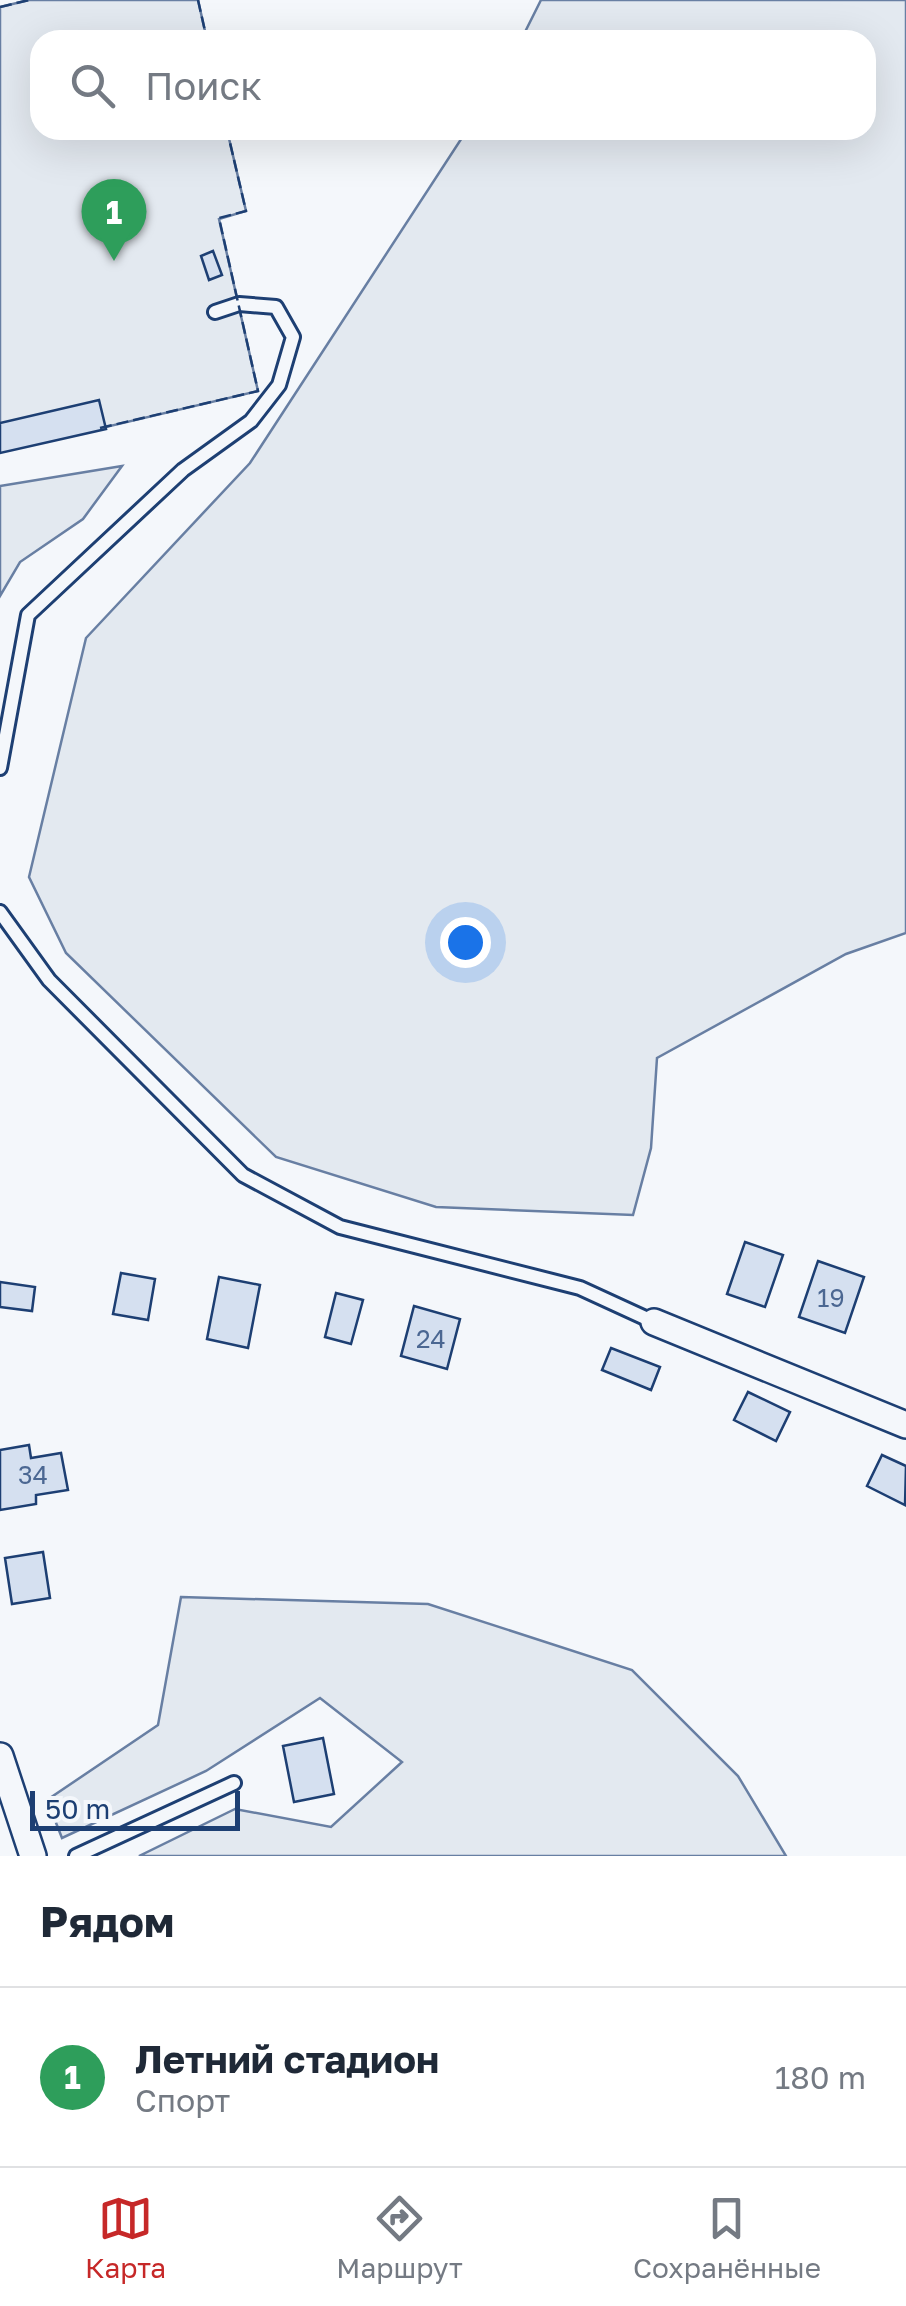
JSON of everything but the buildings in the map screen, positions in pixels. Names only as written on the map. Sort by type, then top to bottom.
[{"type":"street","points":[[654,1322],[906,1425]]},
{"type":"street","points":[[0,1756],[32,1856]]},
{"type":"lane","points":[[0,768],[28,615],[183,470],[251,421],[279,384],[292,338],[276,308],[238,304],[214,312]]},
{"type":"lane","points":[[0,912],[49,980],[242,1175],[340,1228],[580,1288],[654,1322]]},
{"type":"lane","points":[[76,1856],[234,1783]]},
{"type":"shaded area","points":[[29,0],[198,0],[205,30],[30,30],[30,140],[229,140],[246,211],[219,219],[258,391],[0,452],[0,7]]},
{"type":"shaded area","points":[[541,0],[906,0],[906,933],[846,954],[657,1058],[651,1148],[633,1215],[436,1207],[276,1157],[66,953],[29,877],[86,638],[250,463],[460,140],[876,140],[876,30],[526,30]]},
{"type":"shaded area","points":[[122,466],[83,519],[20,562],[0,596],[0,486]]},
{"type":"shaded area","points":[[181,1597],[428,1604],[632,1670],[738,1776],[786,1856],[139,1856],[235,1809],[331,1827],[402,1762],[320,1698],[206,1771],[62,1838],[47,1800],[158,1725]]},
{"type":"fence","points":[[0,7],[29,0]]},
{"type":"fence","points":[[198,0],[205,30]]},
{"type":"fence","points":[[100,428],[258,391],[219,218],[246,211],[229,140]]},
{"type":"place","name":"Летний стадион","points":[[114,261]]}]
